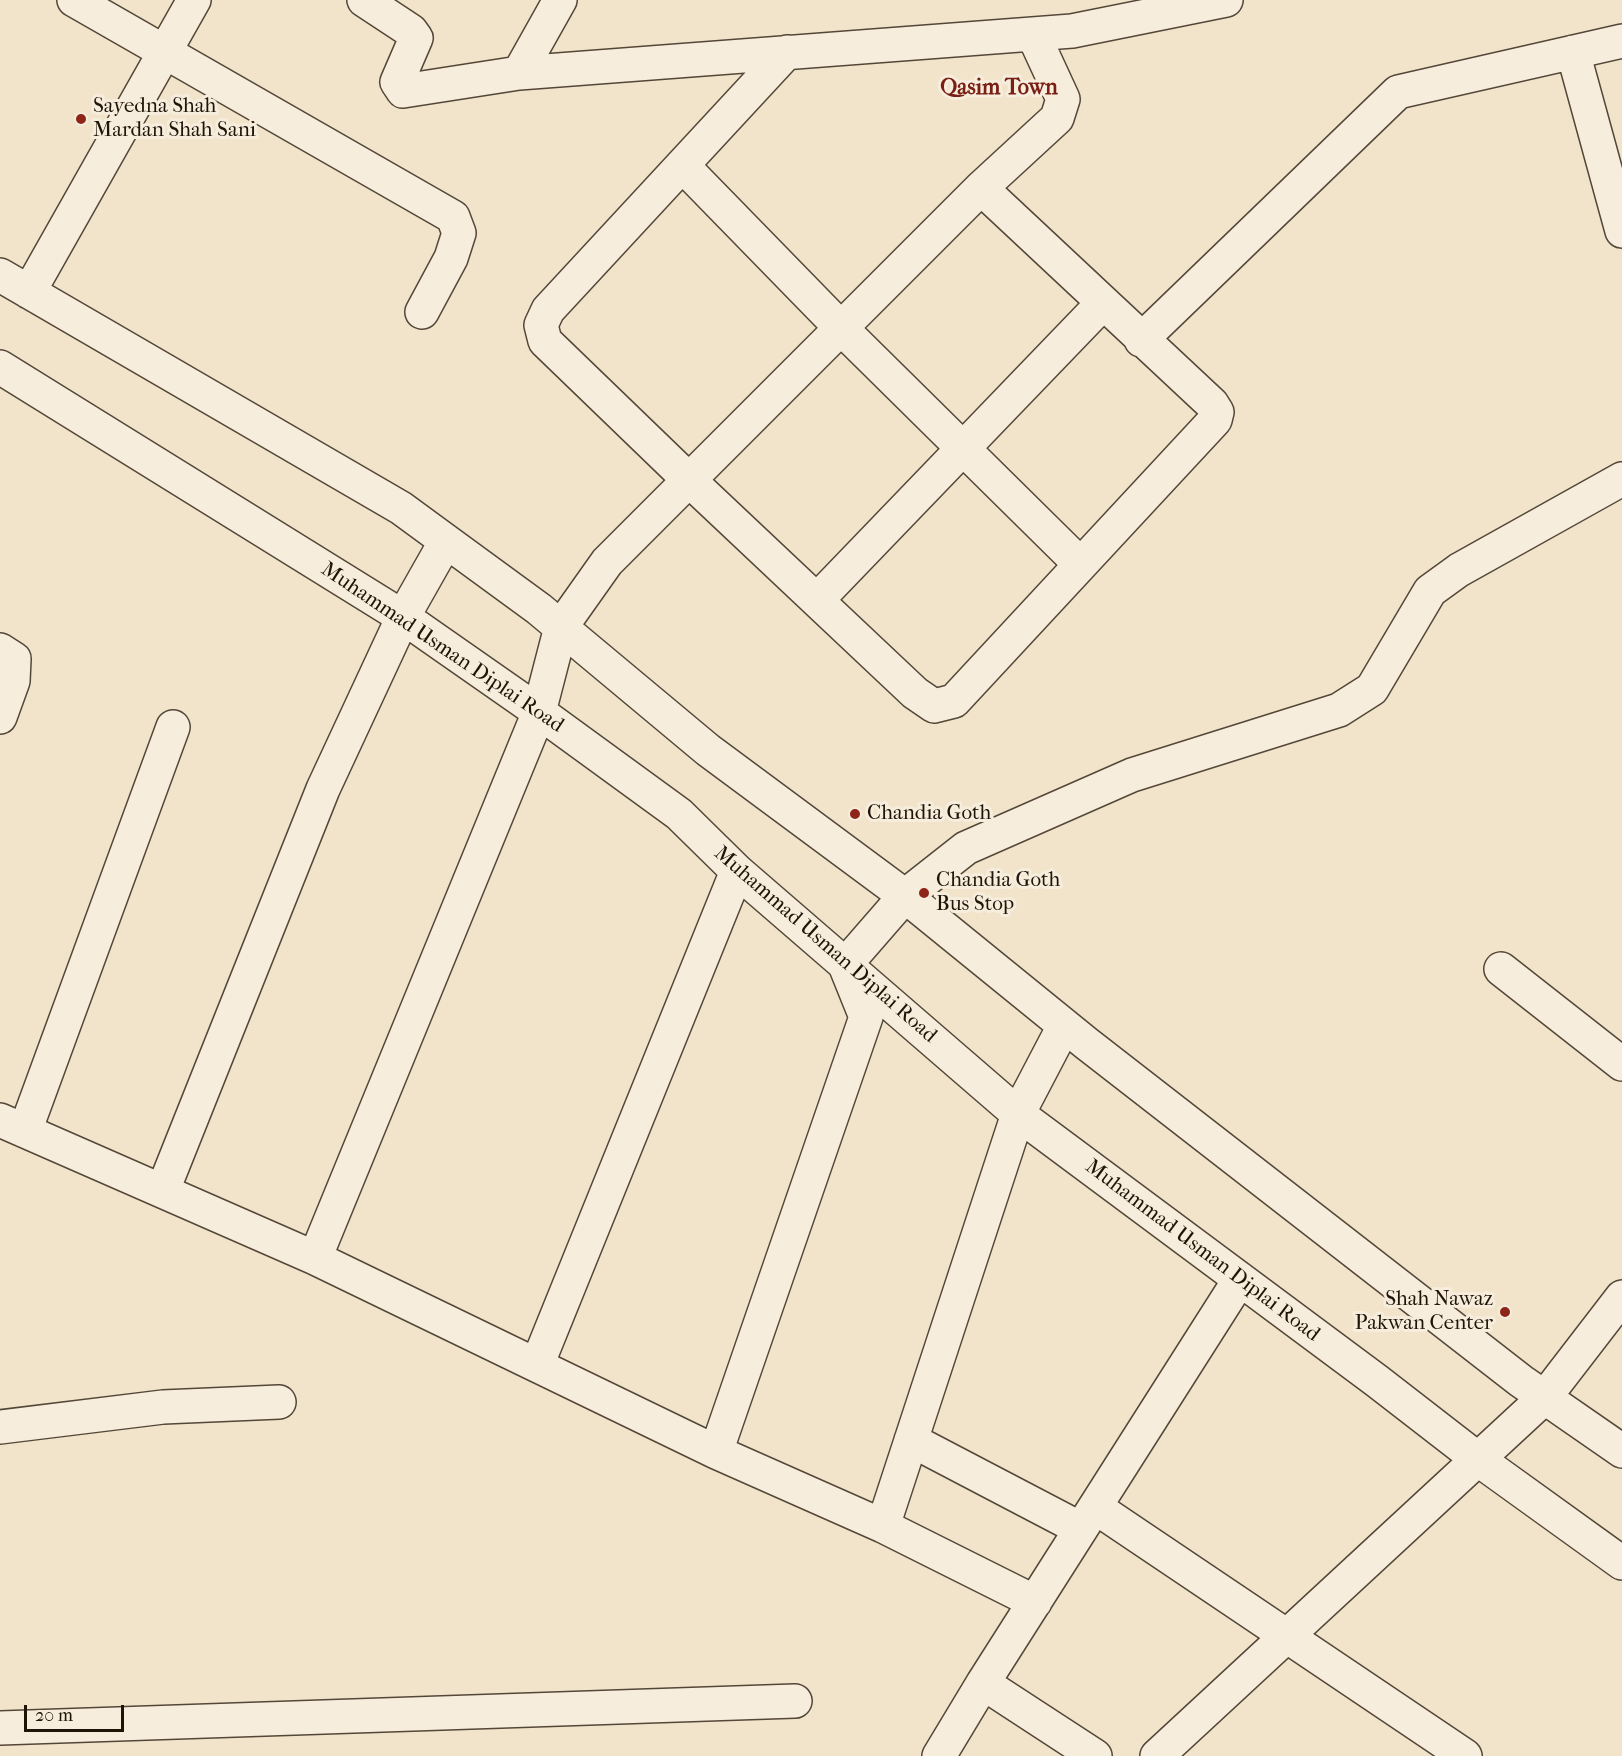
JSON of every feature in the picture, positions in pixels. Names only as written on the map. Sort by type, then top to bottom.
[{"type":"street","points":[[74,0],[453,217],[459,233],[451,258],[422,312]]},
{"type":"street","points":[[29,292],[194,0]]},
{"type":"street","points":[[364,0],[411,31],[416,38],[397,82],[403,91],[519,73],[1072,31],[1226,0]]},
{"type":"street","points":[[519,73],[560,0]]},
{"type":"street","points":[[315,1258],[539,712],[561,627],[607,561],[981,188],[1057,118],[1063,99],[1033,34]]},
{"type":"street","points":[[1141,340],[1398,92],[1622,42]]},
{"type":"street","points":[[787,52],[548,310],[541,325],[545,341],[915,693],[934,706],[954,701],[1079,563],[1215,420],[1216,412],[1212,404],[981,188]]},
{"type":"street","points":[[1573,52],[1622,231]]},
{"type":"street","points":[[682,166],[1079,563]]},
{"type":"street","points":[[0,275],[401,508],[561,627],[708,750],[905,896],[1064,1026],[1545,1397],[1622,1451]]},
{"type":"street","points":[[818,599],[1103,303]]},
{"type":"street","name":"Muhammad Usman Diplai Road","points":[[0,368],[404,617],[679,814],[737,871],[1018,1114],[1479,1460],[1622,1563]]},
{"type":"street","points":[[716,1452],[866,1017],[845,965],[905,896],[966,848],[1132,775],[1339,710],[1372,689],[1430,591],[1459,570],[1622,479]]},
{"type":"street","points":[[163,1190],[323,789],[404,617],[446,541]]},
{"type":"street","points":[[0,651],[14,658],[13,681],[0,717]]},
{"type":"street","points":[[173,727],[12,1126],[315,1258],[716,1452],[883,1526],[1035,1602]]},
{"type":"street","points":[[537,1365],[737,871]]},
{"type":"street","points":[[1501,969],[1622,1064]]},
{"type":"street","points":[[883,1526],[1018,1114],[1064,1026]]},
{"type":"street","points":[[939,1756],[982,1683],[1240,1280]]},
{"type":"street","points":[[1158,1756],[1545,1397],[1622,1297]]},
{"type":"street","points":[[0,1427],[163,1407],[279,1402]]},
{"type":"street","points":[[912,1440],[1088,1518],[1288,1637],[1465,1756]]},
{"type":"street","points":[[982,1683],[1095,1756]]},
{"type":"street","points":[[0,1728],[795,1701]]},
{"type":"place","name":"Sayedna Shah Mardan Shah Sani","points":[[81,119]]},
{"type":"place","name":"Chandia Goth","points":[[855,814]]},
{"type":"place","name":"Chandia Goth Bus Stop","points":[[924,893]]},
{"type":"place","name":"Shah Nawaz Pakwan Center","points":[[1505,1312]]},
{"type":"district","name":"Qasim Town","points":[[999,89]]}]
